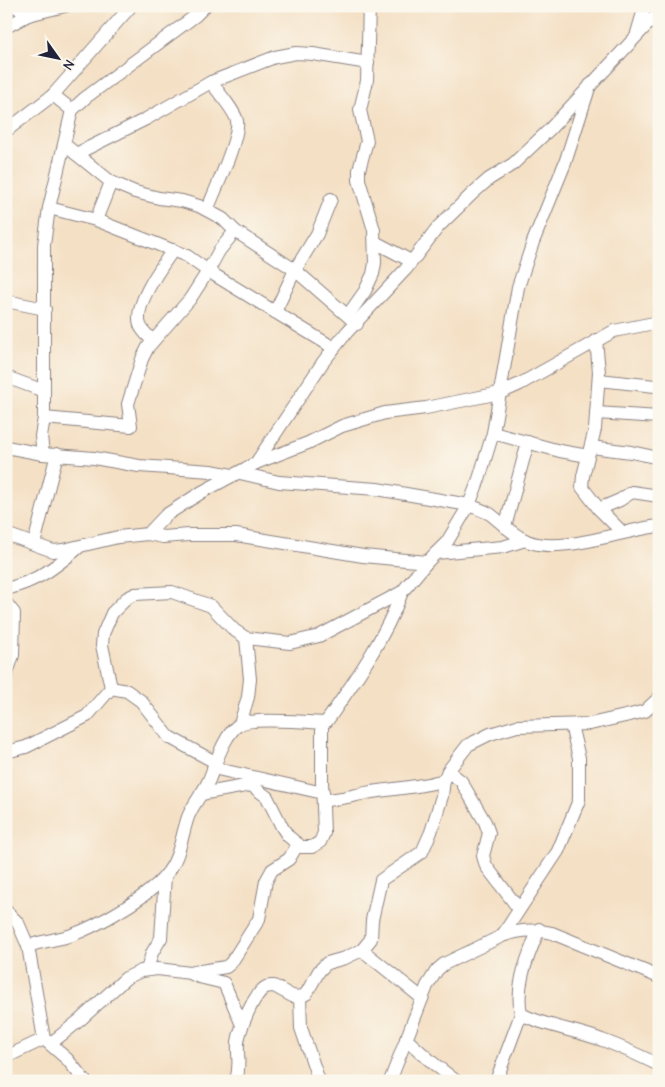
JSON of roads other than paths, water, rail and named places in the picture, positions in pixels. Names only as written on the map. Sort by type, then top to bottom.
[{"type":"street","points":[[16,6],[34,11]]},
{"type":"street","points":[[6,27],[34,11],[65,6]]},
{"type":"street","points":[[6,131],[53,95],[131,6]]},
{"type":"street","points":[[43,454],[41,436],[44,418],[44,244],[49,208],[72,110],[85,98],[195,16],[204,6]]},
{"type":"street","points":[[256,463],[270,445],[304,389],[334,348],[352,319],[373,274],[376,242],[359,180],[359,170],[367,141],[360,110],[368,63],[369,6]]},
{"type":"street","points":[[636,36],[644,6]]},
{"type":"street","points":[[352,319],[412,261],[438,226],[489,179],[512,164],[548,130],[659,12]]},
{"type":"street","points":[[76,154],[146,119],[211,82],[275,57],[296,53],[313,54],[368,63]]},
{"type":"street","points":[[207,210],[228,159],[237,123],[234,115],[211,82]]},
{"type":"street","points":[[111,688],[102,645],[103,634],[112,613],[127,598],[135,594],[172,592],[211,606],[234,630],[246,638],[290,643],[319,636],[402,592],[447,542],[469,505],[479,479],[493,434],[518,287],[533,242],[564,163],[590,85]]},
{"type":"street","points":[[53,95],[72,110]]},
{"type":"street","points":[[65,145],[111,182],[135,192],[182,201],[207,210],[235,231],[295,270],[352,319]]},
{"type":"street","points":[[96,220],[111,182]]},
{"type":"street","points":[[275,312],[295,270],[317,234],[331,199]]},
{"type":"street","points":[[49,208],[96,220],[187,256],[208,271],[334,348]]},
{"type":"street","points":[[44,418],[131,426],[128,404],[142,359],[152,341],[177,314],[208,271],[219,251],[235,231]]},
{"type":"street","points":[[376,242],[412,261]]},
{"type":"street","points":[[152,341],[141,328],[139,318],[141,309],[148,292],[173,250]]},
{"type":"street","points":[[6,302],[45,310]]},
{"type":"street","points":[[148,534],[166,515],[202,492],[256,463],[308,443],[342,426],[385,413],[426,408],[500,393],[520,384],[614,331],[659,322]]},
{"type":"street","points":[[596,340],[599,380],[596,413],[582,487],[599,509],[622,532]]},
{"type":"street","points":[[6,377],[44,391]]},
{"type":"street","points":[[599,380],[655,386],[659,384]]},
{"type":"street","points":[[596,413],[659,417]]},
{"type":"street","points":[[493,434],[560,451],[631,452],[659,458]]},
{"type":"street","points":[[506,527],[528,442]]},
{"type":"street","points":[[6,447],[43,454],[56,454],[139,466],[236,474],[279,482],[377,489],[469,505],[489,514],[525,540],[538,545],[576,543],[622,532],[659,526]]},
{"type":"street","points":[[34,544],[56,454]]},
{"type":"street","points":[[599,509],[620,500],[632,492],[659,496]]},
{"type":"street","points":[[6,534],[53,551],[80,547],[110,539],[148,534],[163,537],[236,535],[363,556],[432,558],[503,547],[525,540]]},
{"type":"street","points":[[6,589],[33,581],[49,572],[80,547]]},
{"type":"street","points":[[240,724],[268,721],[322,723],[327,721],[395,611],[402,592]]},
{"type":"street","points":[[6,603],[14,613],[13,655],[6,676]]},
{"type":"street","points":[[28,946],[74,934],[103,920],[131,904],[157,885],[172,867],[180,850],[189,816],[208,781],[222,746],[232,731],[240,724],[248,697],[250,679],[246,638]]},
{"type":"street","points":[[6,752],[26,747],[87,716],[111,688]]},
{"type":"street","points":[[111,688],[127,691],[141,701],[169,737],[214,765],[342,800],[365,794],[431,784],[446,775],[468,745],[490,734],[517,726],[590,724],[645,711],[659,698]]},
{"type":"street","points":[[201,794],[251,785],[267,797],[288,836],[301,847],[312,847],[320,842],[324,833],[322,723]]},
{"type":"street","points":[[502,936],[558,850],[579,800],[579,758],[570,725]]},
{"type":"street","points":[[446,775],[461,781],[485,822],[489,833],[484,856],[486,866],[520,909]]},
{"type":"street","points":[[236,1081],[239,1069],[238,1039],[242,1025],[265,988],[274,986],[292,996],[300,997],[306,994],[327,962],[345,958],[362,950],[371,940],[372,920],[381,880],[422,852],[431,832],[446,775]]},
{"type":"street","points":[[6,1057],[47,1041],[80,1020],[126,978],[147,970],[158,969],[190,973],[226,967],[259,919],[266,881],[272,870],[289,860],[298,844]]},
{"type":"street","points":[[147,970],[152,954],[161,938],[165,876]]},
{"type":"street","points":[[6,910],[18,923],[28,946],[41,1030],[47,1041],[67,1059],[85,1081]]},
{"type":"street","points":[[496,1081],[522,1014],[519,995],[521,978],[538,929]]},
{"type":"street","points":[[390,1081],[427,986],[437,970],[444,964],[511,932],[538,929],[552,933],[659,977]]},
{"type":"street","points":[[362,950],[422,998]]},
{"type":"street","points":[[190,973],[224,983],[242,1025]]},
{"type":"street","points":[[300,997],[301,1028],[319,1081]]},
{"type":"street","points":[[522,1014],[540,1022],[563,1027],[602,1040],[659,1065]]},
{"type":"street","points":[[406,1039],[432,1063],[456,1081]]}]
